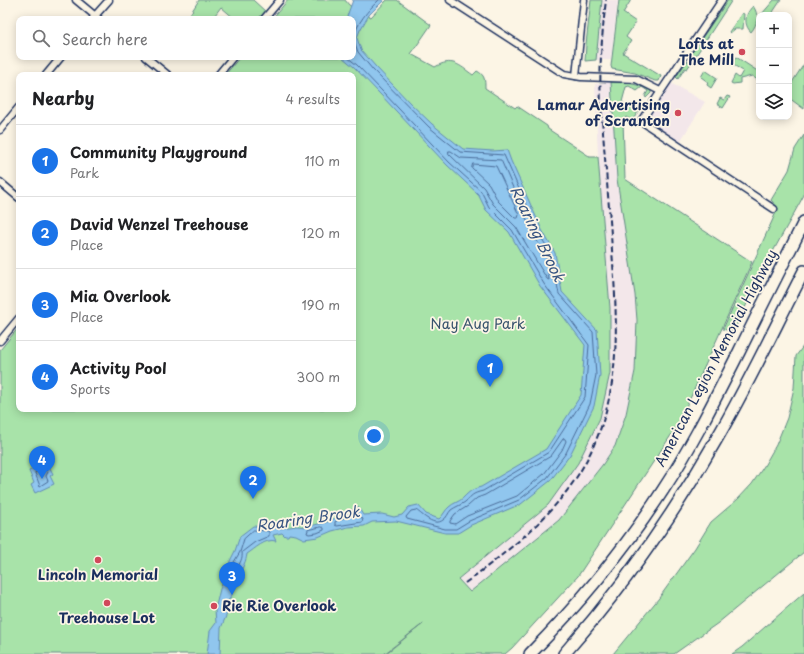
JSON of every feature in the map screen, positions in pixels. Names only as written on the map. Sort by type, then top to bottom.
[{"type":"highway","name":"American Legion Memorial Highway","points":[[530,654],[564,619],[609,566],[667,484],[712,404],[804,222]]},
{"type":"highway","points":[[564,654],[640,558],[692,480],[736,404],[804,271]]},
{"type":"street","points":[[76,0],[93,16]]},
{"type":"street","points":[[96,16],[108,0]]},
{"type":"street","points":[[267,16],[280,0]]},
{"type":"street","points":[[450,0],[564,74],[636,80],[660,91]]},
{"type":"street","points":[[576,76],[584,0]]},
{"type":"street","points":[[722,0],[640,121],[774,209]]},
{"type":"street","points":[[48,72],[58,60]]},
{"type":"street","points":[[150,60],[164,72]]},
{"type":"street","points":[[220,72],[230,60]]},
{"type":"street","points":[[0,130],[16,111]]},
{"type":"street","points":[[0,182],[16,195]]},
{"type":"street","points":[[0,341],[16,322]]},
{"type":"shaded area","points":[[602,0],[618,0],[611,60],[596,60]]},
{"type":"shaded area","name":"Lamar Advertising of Scranton","points":[[667,81],[705,102],[679,143],[643,120]]},
{"type":"shaded area","points":[[611,82],[617,179],[635,295],[636,314],[637,346],[635,371],[626,414],[615,446],[603,464],[559,520],[470,593],[458,579],[548,505],[610,373],[610,308],[598,157],[595,84]]},
{"type":"green space","points":[[199,0],[253,0],[266,12],[263,16],[232,16],[221,7],[214,16],[189,16]]},
{"type":"green space","name":"Nay Aug Park","points":[[288,0],[345,0],[349,5],[371,17],[387,0],[397,0],[431,25],[411,54],[435,67],[451,62],[459,65],[473,75],[477,71],[482,74],[484,78],[485,88],[515,108],[517,106],[589,157],[598,157],[610,308],[610,373],[600,418],[578,463],[548,505],[458,579],[470,592],[559,520],[603,464],[615,446],[626,414],[635,371],[637,320],[635,295],[617,179],[611,82],[622,82],[641,86],[651,90],[651,93],[646,98],[645,96],[648,91],[642,87],[637,91],[629,86],[626,87],[622,102],[634,110],[639,104],[642,106],[632,121],[626,117],[623,121],[625,179],[752,262],[679,423],[578,576],[505,654],[385,654],[424,623],[384,654],[0,654],[0,350],[16,331],[16,412],[356,412],[356,72],[228,72],[238,60],[356,60],[356,16],[275,16]]},
{"type":"green space","points":[[591,0],[602,0],[596,60],[585,61],[586,44]]},
{"type":"green space","points":[[619,0],[631,0],[623,13],[636,22],[626,37],[631,41],[623,53],[661,76],[659,81],[655,81],[635,73],[612,69],[611,66]]},
{"type":"green space","points":[[728,0],[732,0],[693,60],[689,57]]},
{"type":"green space","points":[[774,0],[781,0],[773,12],[764,12]]},
{"type":"green space","points":[[753,6],[756,12],[756,22],[751,32],[748,29],[746,22],[748,12]]},
{"type":"green space","points":[[742,13],[744,14],[743,29],[735,29],[730,33],[729,32]]},
{"type":"green space","points":[[736,57],[756,70],[756,79],[752,76],[740,79],[740,83],[731,83],[735,75],[739,78],[743,71],[732,64]]},
{"type":"green space","points":[[687,61],[691,63],[687,69],[685,68],[678,79],[676,77]]},
{"type":"green space","points":[[804,64],[804,109],[792,100],[792,82]]},
{"type":"green space","points":[[705,70],[717,78],[711,88],[707,85],[708,82],[701,77]]},
{"type":"green space","points":[[727,96],[730,97],[723,108],[717,104],[720,98],[724,100]]},
{"type":"green space","points":[[804,135],[804,195],[770,257],[733,332],[723,329],[778,208],[771,200],[789,170],[795,149]]},
{"type":"green space","points":[[804,345],[804,552],[718,623],[674,654],[613,654],[659,598],[695,548],[711,522],[738,499],[752,484],[764,466],[776,445],[787,418],[794,388],[796,356]]},
{"type":"green space","points":[[804,593],[804,654],[732,654],[742,647]]},
{"type":"water","name":"Roaring Brook","points":[[353,0],[384,0],[369,15],[360,30],[357,38],[361,50],[410,103],[432,124],[463,149],[493,151],[507,150],[542,230],[555,253],[562,292],[597,330],[600,375],[594,406],[570,455],[550,481],[521,504],[471,525],[458,533],[445,533],[396,521],[372,522],[364,526],[348,527],[332,531],[318,537],[304,539],[296,535],[289,534],[288,536],[285,536],[282,533],[273,535],[276,541],[272,540],[264,542],[247,554],[237,583],[234,586],[232,595],[228,601],[229,609],[221,628],[220,654],[207,654],[210,631],[216,623],[215,610],[220,589],[229,569],[230,561],[240,536],[253,526],[282,528],[297,526],[306,527],[327,522],[358,507],[363,515],[382,514],[394,517],[402,515],[409,507],[418,505],[426,514],[439,519],[452,504],[471,491],[481,487],[546,449],[581,395],[585,345],[540,286],[509,232],[486,210],[478,194],[447,165],[346,60],[356,60],[356,16],[347,16]]},
{"type":"water","points":[[47,462],[53,474],[50,476],[54,484],[35,493],[31,485],[34,483],[29,471]]},
{"type":"railway","points":[[465,583],[527,534],[567,491],[593,448],[603,421],[610,393],[614,366],[616,309],[600,90],[601,51],[606,0]]},
{"type":"place","name":"Lofts at The Mill","points":[[742,52]]},
{"type":"place","name":"Lamar Advertising of Scranton","points":[[678,113]]},
{"type":"place","name":"Community Playground","points":[[490,387]]},
{"type":"place","name":"Activity Pool","points":[[42,479]]},
{"type":"place","name":"David Wenzel Treehouse","points":[[253,499]]},
{"type":"place","name":"Lincoln Memorial","points":[[98,560]]},
{"type":"place","name":"Mia Overlook","points":[[232,595]]},
{"type":"place","name":"Treehouse Lot","points":[[107,603]]},
{"type":"place","name":"Rie Rie Overlook","points":[[214,606]]}]
